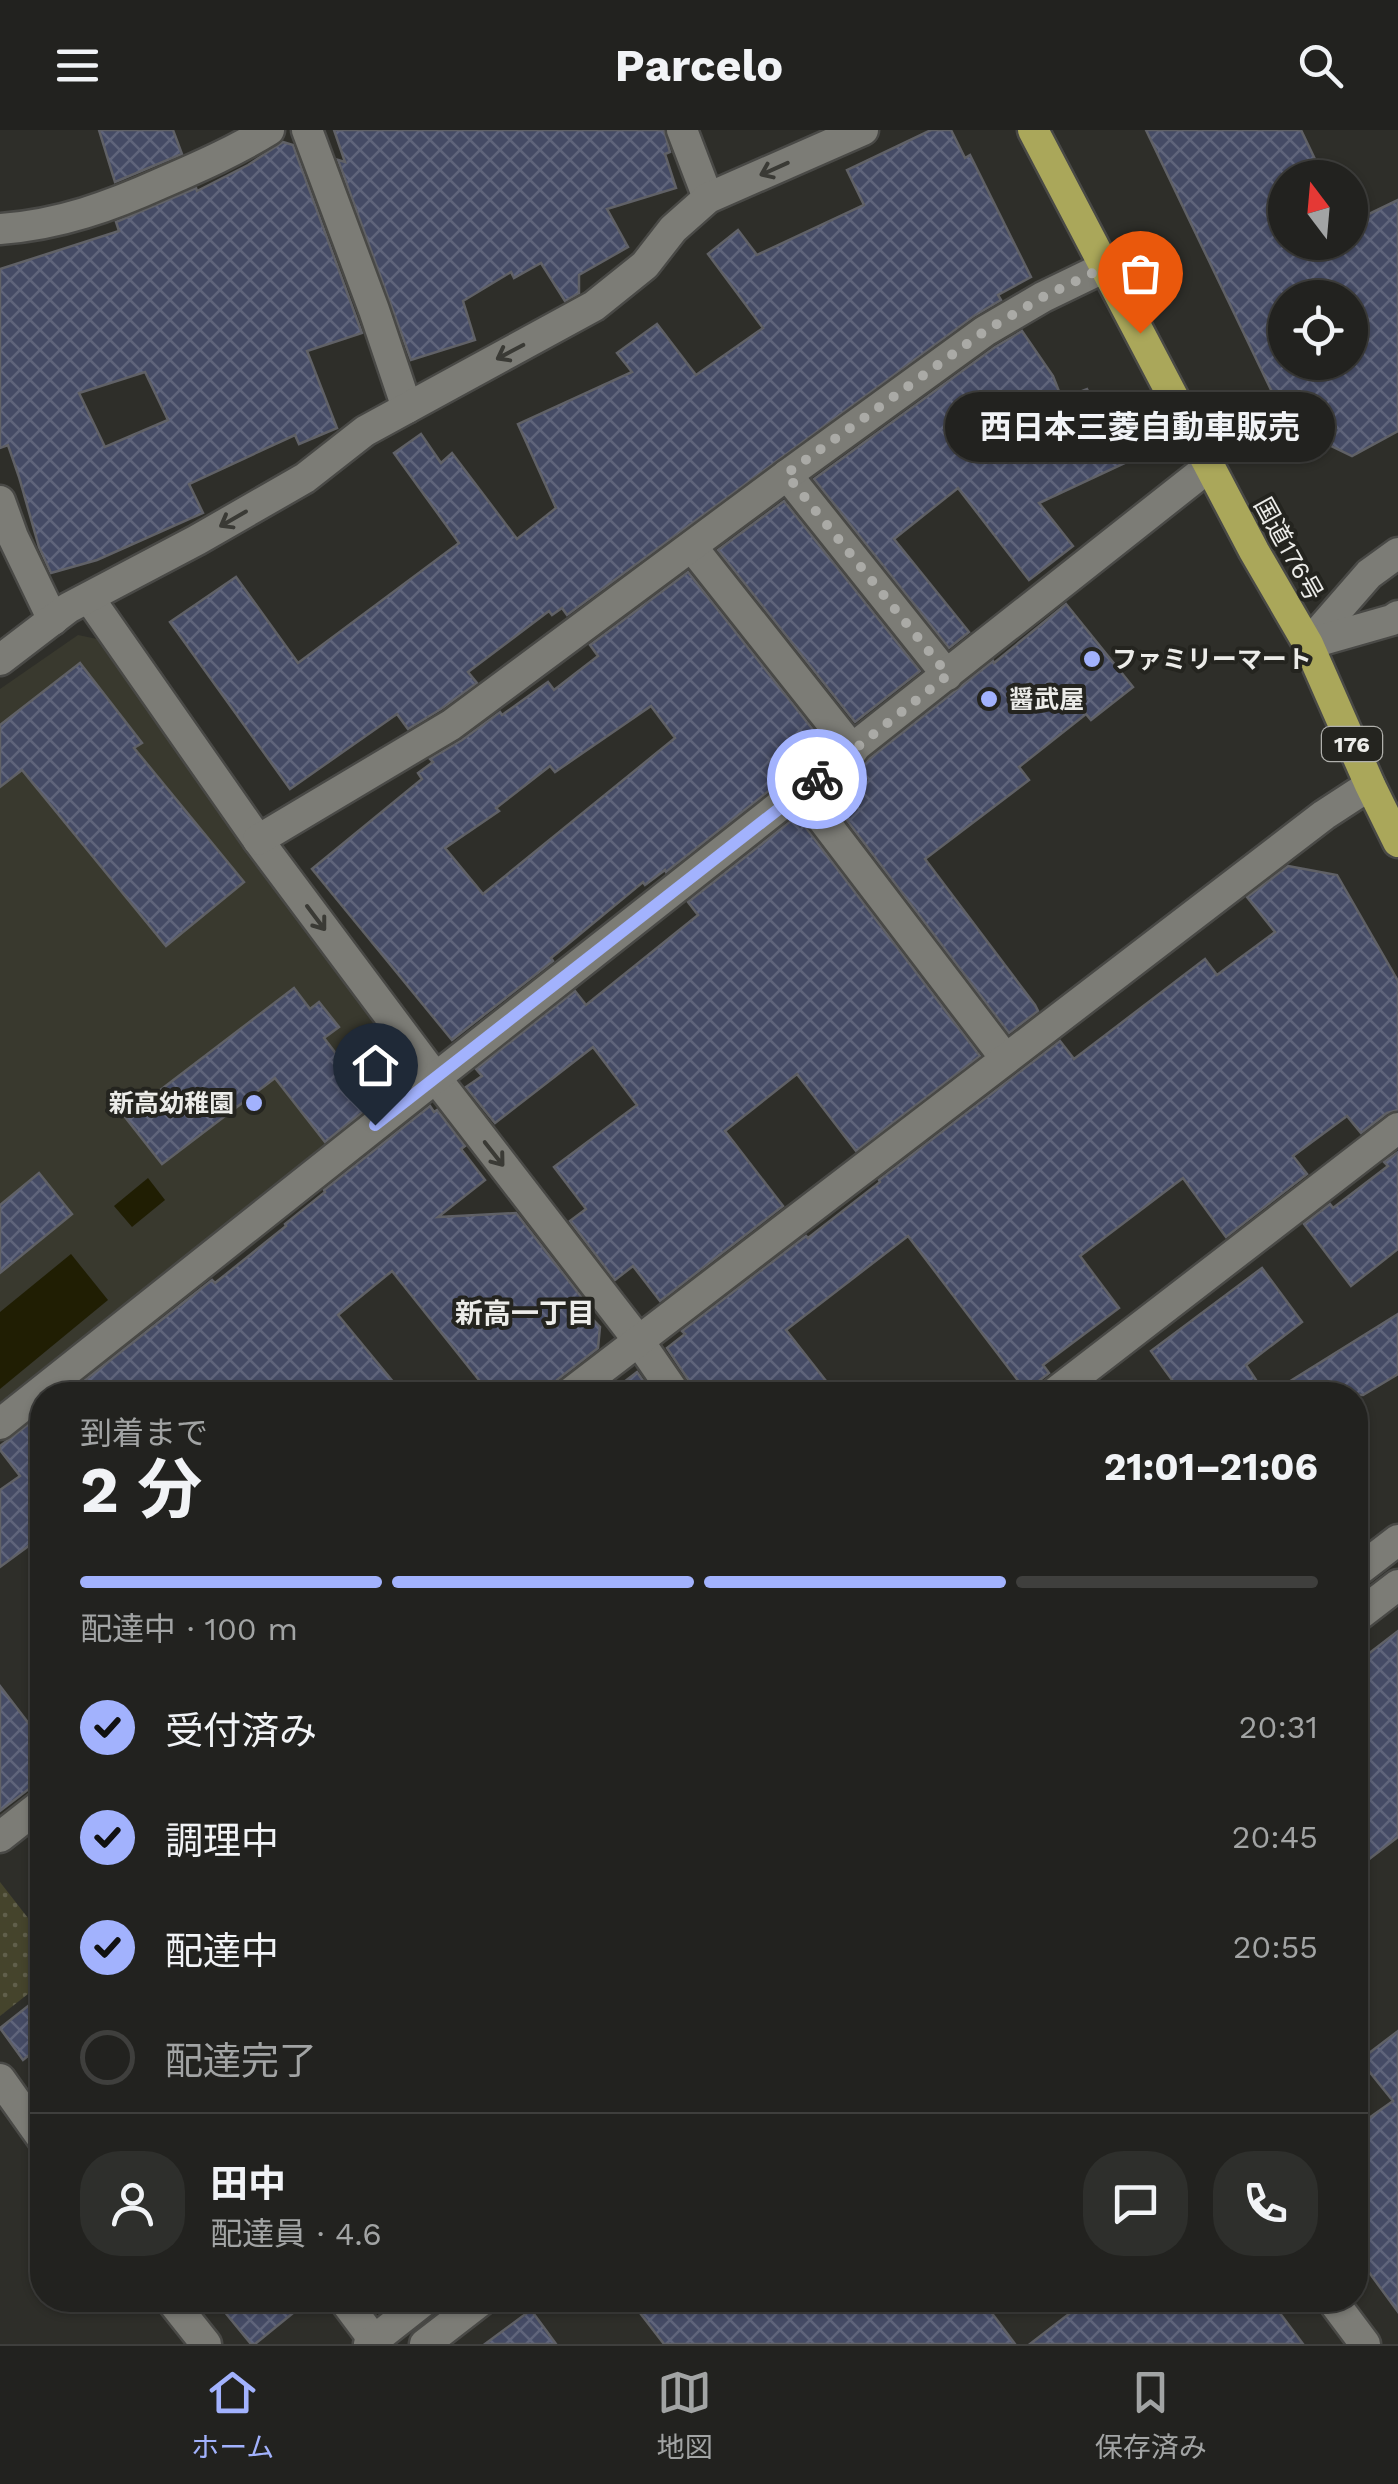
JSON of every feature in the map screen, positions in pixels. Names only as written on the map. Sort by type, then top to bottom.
[{"type":"highway","name":"国道176号","points":[[1033,130],[1254,551],[1308,644],[1398,842]]},
{"type":"street","points":[[0,228],[52,222],[108,207],[228,155],[269,130]]},
{"type":"street","points":[[307,130],[407,408]]},
{"type":"street","points":[[682,130],[708,198]]},
{"type":"street","points":[[0,660],[68,608],[305,478],[365,431],[594,306],[646,265],[672,228],[708,198],[863,130]]},
{"type":"street","points":[[258,840],[451,725],[786,474],[985,331],[1105,267]]},
{"type":"street","points":[[53,1382],[1210,466]]},
{"type":"street","points":[[786,474],[948,675]]},
{"type":"street","points":[[0,501],[53,620]]},
{"type":"street","points":[[692,547],[853,750]]},
{"type":"street","points":[[1308,644],[1369,574],[1398,553]]},
{"type":"street","points":[[89,598],[258,840],[667,1382]]},
{"type":"street","points":[[1308,644],[1398,616]]},
{"type":"street","points":[[585,1382],[1324,814],[1370,785]]},
{"type":"street","points":[[802,791],[1005,1058]]},
{"type":"street","points":[[1069,1382],[1398,1128]]},
{"type":"street","points":[[0,1424],[30,1400]]},
{"type":"street","points":[[1368,1563],[1398,1540]]},
{"type":"street","points":[[1368,1608],[1398,1585]]},
{"type":"street","points":[[0,1838],[30,1814]]},
{"type":"street","points":[[0,2079],[30,2121]]},
{"type":"street","points":[[181,2312],[206,2344]]},
{"type":"street","points":[[352,2312],[372,2342],[410,2312]]},
{"type":"street","points":[[426,2344],[467,2312]]},
{"type":"street","points":[[1341,2312],[1365,2344]]},
{"type":"shaded area","points":[[78,635],[97,639],[408,1058],[405,1085],[0,1402],[0,689]]},
{"type":"shaded area","points":[[148,1178],[165,1200],[132,1227],[114,1206]]},
{"type":"shaded area","points":[[71,1254],[108,1300],[0,1389],[0,1312]]},
{"type":"shaded area","points":[[0,1882],[30,1921],[30,1992],[0,2016]]},
{"type":"building","points":[[99,130],[173,130],[182,154],[115,182]]},
{"type":"building","points":[[334,130],[664,130],[670,152],[665,154],[676,188],[607,209],[628,247],[579,275],[579,293],[565,301],[541,263],[514,278],[511,272],[463,301],[475,340],[411,360],[338,160],[345,162]]},
{"type":"building","points":[[931,130],[951,130],[965,158],[970,155],[1031,277],[998,295],[1001,300],[567,615],[562,608],[552,615],[549,611],[468,672],[477,683],[441,709],[408,729],[397,714],[290,789],[170,622],[236,577],[298,663],[459,543],[394,453],[421,434],[441,463],[452,453],[517,539],[556,508],[518,424],[632,372],[617,353],[657,324],[696,375],[763,328],[708,254],[738,230],[757,255],[864,205],[847,170]]},
{"type":"building","points":[[1146,130],[1301,130],[1315,160],[1268,160],[1268,260],[1368,260],[1368,214],[1398,200],[1398,431],[1352,456],[1288,425]]},
{"type":"building","points":[[283,142],[293,145],[362,333],[307,351],[337,428],[299,444],[295,435],[189,484],[203,513],[97,560],[51,573],[39,547],[8,445],[0,448],[0,269],[119,231],[116,222],[196,188],[197,191]],"holes":[[[145,372],[168,420],[105,447],[79,393]]]},
{"type":"building","points":[[1022,331],[1053,376],[1062,399],[1087,389],[1125,463],[1039,503],[1073,546],[1029,580],[958,488],[894,539],[969,632],[949,648],[814,479]]},
{"type":"building","points":[[784,501],[920,671],[855,722],[718,550]]},
{"type":"building","points":[[688,572],[826,746],[666,872],[645,885],[643,882],[551,958],[553,961],[452,1040],[312,869],[422,779],[418,773],[433,762],[430,759],[548,682],[554,690],[598,656],[590,645]],"holes":[[[651,706],[675,738],[483,894],[445,848],[499,811],[496,808],[550,766],[555,772]]]},
{"type":"building","points":[[1066,604],[1133,687],[1091,720],[1086,714],[1019,767],[1029,780],[925,859],[1038,1011],[1009,1033],[826,793]]},
{"type":"building","points":[[80,663],[142,743],[134,748],[244,882],[166,946],[22,770],[0,787],[0,725]]},
{"type":"building","points":[[797,816],[980,1056],[856,1151],[797,1074],[725,1131],[783,1206],[660,1301],[633,1266],[615,1280],[570,1221],[586,1209],[554,1167],[637,1105],[593,1047],[495,1123],[466,1087],[482,1076],[476,1069],[575,991],[586,1005],[698,915],[688,902]]},
{"type":"building","points":[[1288,866],[1337,875],[1398,981],[1398,1110],[1387,1113],[1361,1133],[1347,1116],[1293,1156],[1307,1174],[1226,1237],[1183,1178],[1080,1256],[1119,1308],[1043,1365],[1049,1373],[1038,1382],[1019,1382],[908,1236],[786,1330],[827,1382],[690,1382],[667,1348],[685,1334],[682,1331],[1060,1041],[1074,1059],[1205,959],[1217,975],[1275,932],[1247,897]]},
{"type":"building","points":[[294,988],[310,1009],[319,1002],[339,1027],[324,1038],[374,1103],[325,1142],[275,1078],[162,1164],[125,1117]]},
{"type":"building","points":[[430,1106],[434,1112],[437,1110],[485,1180],[438,1217],[516,1213],[586,1303],[581,1307],[600,1327],[598,1348],[555,1382],[481,1382],[392,1271],[338,1315],[393,1382],[83,1382],[212,1280],[215,1283]]},
{"type":"building","points":[[1398,1152],[1398,1249],[1351,1286],[1304,1224],[1330,1204],[1333,1208],[1388,1166],[1384,1162]]},
{"type":"building","points":[[39,1173],[72,1214],[0,1273],[0,1205]]},
{"type":"building","points":[[1262,1268],[1302,1322],[1246,1365],[1257,1382],[1174,1382],[1151,1351]]},
{"type":"building","points":[[1398,1314],[1398,1374],[1368,1392],[1368,1382],[1289,1382]]},
{"type":"building","points":[[637,1372],[644,1382],[624,1382]]},
{"type":"building","points":[[30,1423],[30,1545],[0,1567],[0,1490],[20,1476],[0,1446]]},
{"type":"building","points":[[1398,1631],[1398,1837],[1368,1860],[1368,1654]]},
{"type":"building","points":[[0,1686],[30,1725],[30,1788],[0,1811]]},
{"type":"building","points":[[30,2004],[30,2054],[23,2060],[0,2028]]},
{"type":"building","points":[[1398,2031],[1398,2312],[1368,2271],[1368,2119],[1393,2101],[1368,2070],[1368,2054]]},
{"type":"building","points":[[225,2312],[294,2312],[255,2344]]},
{"type":"building","points":[[532,2312],[556,2344],[485,2344]]},
{"type":"building","points":[[639,2312],[991,2312],[1015,2344],[664,2344]]},
{"type":"building","points":[[1071,2312],[1279,2312],[1303,2344],[1030,2344]]},
{"type":"way so far","points":[[817,779],[948,675],[786,474],[985,331],[1105,267],[1140,333]]},
{"type":"place","name":"西日本三菱自動車販売","points":[[1140,333]]},
{"type":"place","name":"ファミリーマート","points":[[1092,659]]},
{"type":"place","name":"醤武屋","points":[[989,699]]},
{"type":"place","name":"新高幼稚園","points":[[254,1103]]},
{"type":"district","name":"新高一丁目","points":[[525,1313]]},
{"type":"route","points":[[375,1125],[817,779]]}]
